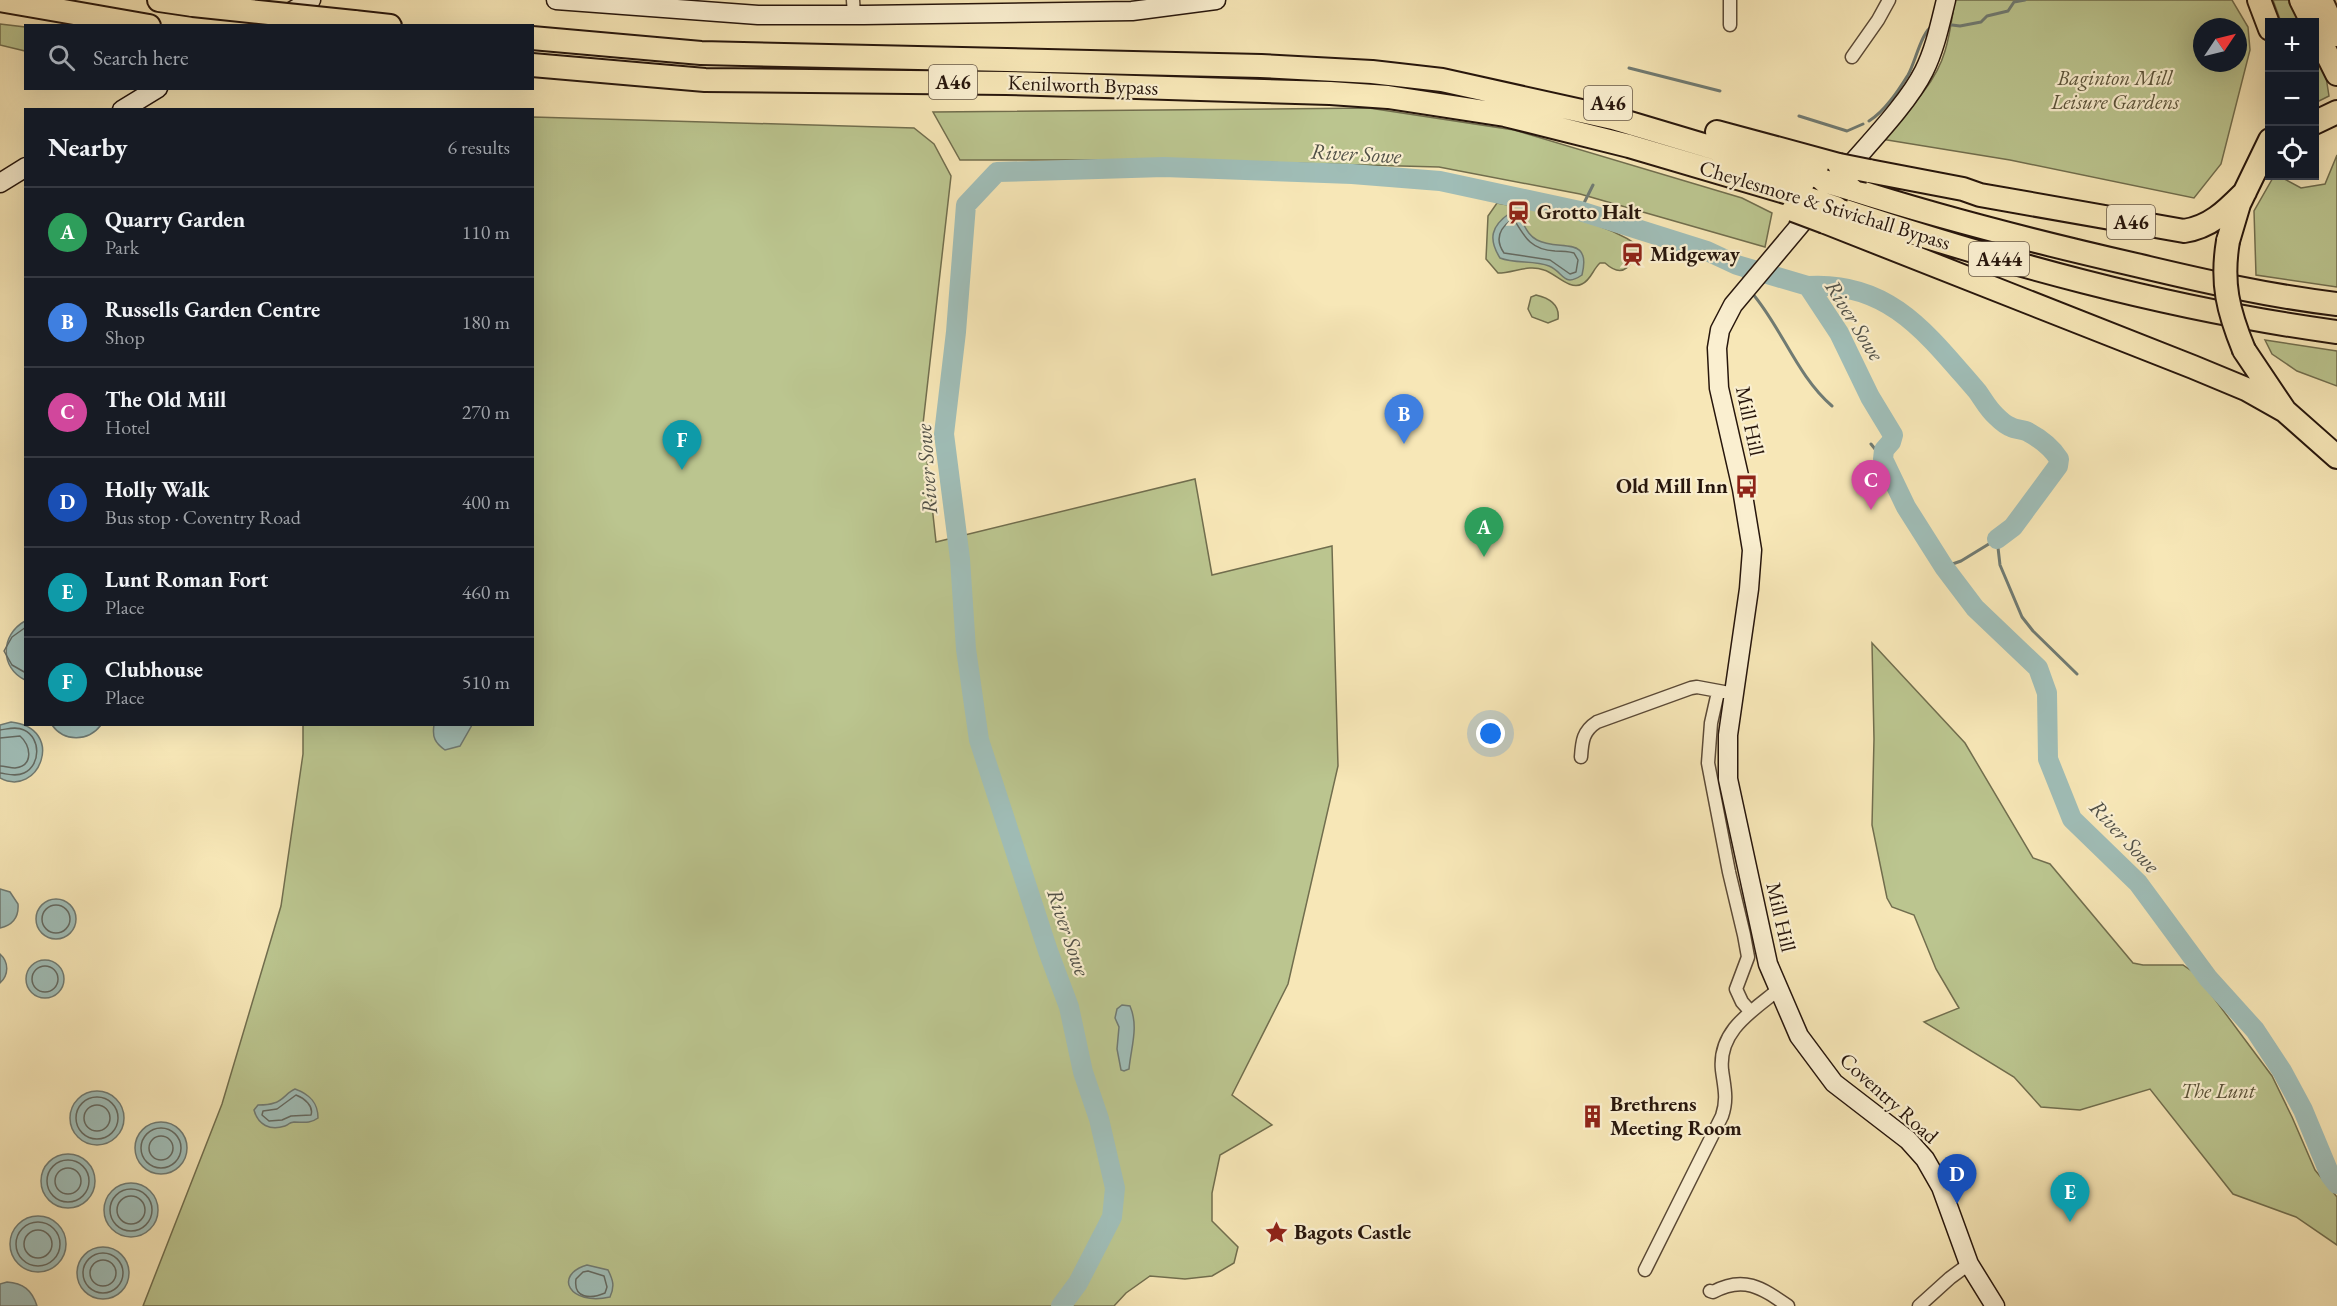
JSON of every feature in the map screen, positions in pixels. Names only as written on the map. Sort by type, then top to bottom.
[{"type":"highway","points":[[0,0],[138,24]]},
{"type":"highway","points":[[159,0],[372,24]]},
{"type":"highway","points":[[2259,0],[2266,18]]},
{"type":"highway","points":[[2301,0],[2310,18]]},
{"type":"highway","points":[[2321,0],[2337,34]]},
{"type":"highway","name":"Kenilworth Bypass","points":[[534,38],[701,53],[1261,66]]},
{"type":"highway","points":[[2319,38],[2337,74]]},
{"type":"highway","name":"A46","points":[[1261,66],[1300,60],[1372,62],[1425,69],[1605,102],[1832,172]]},
{"type":"highway","name":"Kenilworth Bypass","points":[[534,65],[705,80],[1006,83],[1330,93],[1388,97],[1504,115],[1629,146]]},
{"type":"highway","name":"A46","points":[[1261,66],[1372,72],[1442,80],[1613,118],[1729,152]]},
{"type":"highway","points":[[2319,121],[2337,112]]},
{"type":"highway","name":"Cheylesmore & Stivichall Bypass","points":[[1629,146],[1831,215],[2164,302],[2222,314],[2337,332]]},
{"type":"highway","name":"Cheylesmore & Stivichall Bypass","points":[[1729,152],[1861,179],[1921,211],[2054,246],[2288,298],[2337,304]]},
{"type":"highway","points":[[2264,162],[2245,192],[2228,240],[2224,268],[2226,300],[2232,322],[2244,350],[2285,411]]},
{"type":"highway","name":"A46","points":[[1861,179],[1962,195],[1980,195],[2184,231],[2202,227],[2216,220],[2245,192]]},
{"type":"highway","points":[[1831,215],[2246,389],[2285,411],[2337,457]]},
{"type":"street","points":[[270,24],[311,0]]},
{"type":"street","points":[[556,0],[692,5],[758,15],[853,8],[1055,5],[1132,11],[1216,0]]},
{"type":"street","points":[[1730,0],[1730,25]]},
{"type":"street","points":[[1852,57],[1878,20],[1888,0]]},
{"type":"street","name":"Mill Hill","points":[[1750,1011],[1745,1007],[1736,989],[1748,957],[1708,764],[1711,723],[1726,691],[1749,589],[1752,550],[1743,489],[1719,388],[1717,348],[1720,330],[1726,316],[1747,289],[1870,143],[1924,71],[1935,43],[1946,0]]},
{"type":"street","points":[[125,108],[155,90]]},
{"type":"street","points":[[0,183],[24,168]]},
{"type":"street","points":[[1581,757],[1582,740],[1587,728],[1597,722],[1690,688],[1726,691]]},
{"type":"street","name":"Mill Hill","points":[[1726,691],[1728,779],[1768,964],[1778,990]]},
{"type":"street","points":[[1646,1270],[1722,1116],[1726,1097],[1723,1054],[1731,1032],[1750,1011],[1778,990]]},
{"type":"street","name":"Coventry Road","points":[[1778,990],[1799,1036],[1834,1083],[1908,1140],[1925,1159],[1941,1187],[1969,1264],[1995,1306]]},
{"type":"street","points":[[1920,1306],[1969,1264]]},
{"type":"street","points":[[1710,1291],[1737,1284],[1755,1286],[1788,1306]]},
{"type":"green space","name":"Baginton Mill Leisure Gardens","points":[[1955,0],[2232,0],[2243,18],[2193,18],[2193,72],[2244,72],[2221,164],[2194,198],[2010,160],[1881,139],[1927,87],[1940,64],[1950,32]]},
{"type":"green space","points":[[2273,0],[2289,0],[2298,18],[2280,18]]},
{"type":"green space","points":[[0,24],[24,27],[24,51],[0,45]]},
{"type":"green space","name":"Baginton Mill Leisure Gardens","points":[[2247,25],[2248,27],[2250,50],[2247,62]]},
{"type":"green space","points":[[2319,63],[2326,77],[2329,96],[2319,101]]},
{"type":"green space","points":[[1369,108],[1514,130],[1742,198],[1772,213],[1765,247],[1580,194],[1439,167],[1178,160],[960,160],[933,112]]},
{"type":"green space","points":[[534,117],[914,128],[934,144],[951,176],[923,424],[936,542],[1195,479],[1212,575],[1332,546],[1338,766],[1288,984],[1232,1095],[1272,1125],[1220,1155],[1212,1193],[1212,1221],[1238,1247],[1234,1263],[1212,1276],[1185,1279],[1150,1276],[1126,1293],[1114,1306],[143,1306],[222,1104],[281,906],[303,754],[303,726],[534,726]]},
{"type":"green space","points":[[2337,155],[2337,287],[2256,275],[2254,211],[2272,180],[2286,180],[2301,188],[2325,184]]},
{"type":"green space","points":[[1497,203],[1589,222],[1623,236],[1639,246],[1627,268],[1618,270],[1605,263],[1600,263],[1588,280],[1577,286],[1538,268],[1498,273],[1486,259],[1488,216]]},
{"type":"green space","points":[[1536,295],[1553,303],[1558,319],[1548,323],[1532,317],[1528,309],[1531,297]]},
{"type":"green space","points":[[2265,340],[2337,351],[2337,386],[2297,371],[2272,354]]},
{"type":"green space","name":"The Lunt","points":[[1872,643],[1965,743],[2033,858],[2050,864],[2133,963],[2183,965],[2196,974],[2272,1076],[2315,1170],[2337,1197],[2337,1245],[2296,1217],[2233,1194],[2150,1089],[2080,1110],[2041,1107],[2014,1077],[1924,1022],[1959,1008],[1936,969],[1914,915],[1892,907],[1887,898],[1872,825],[1874,739]]},
{"type":"water","points":[[1510,213],[1517,214],[1533,238],[1578,249],[1584,262],[1582,275],[1571,280],[1564,278],[1549,266],[1500,258],[1494,245],[1493,233],[1499,223]]},
{"type":"water","points":[[24,622],[24,679],[17,675],[7,660],[7,643],[17,627]]},
{"type":"water","points":[[11,722],[28,727],[38,736],[42,748],[41,760],[35,771],[26,779],[14,782],[0,778],[0,725]]},
{"type":"water","points":[[53,726],[100,726],[90,735],[76,738],[57,731]]},
{"type":"water","points":[[434,726],[471,726],[460,746],[445,750],[439,745],[433,733]]},
{"type":"water","points":[[0,889],[10,892],[18,904],[18,909],[12,923],[0,928]]},
{"type":"water","points":[[56,899],[70,905],[76,919],[70,933],[56,939],[42,933],[36,919],[42,905]]},
{"type":"water","points":[[0,954],[7,968],[0,983]]},
{"type":"water","points":[[45,960],[52,961],[58,966],[63,972],[63,986],[58,992],[52,997],[45,998],[38,997],[32,992],[27,986],[26,979],[27,972],[32,966],[38,961]]},
{"type":"water","points":[[1122,1005],[1130,1006],[1134,1022],[1129,1069],[1124,1071],[1121,1070],[1117,1049],[1119,1027],[1115,1018],[1117,1009]]},
{"type":"water","points":[[295,1089],[312,1099],[318,1118],[309,1122],[294,1122],[274,1128],[265,1126],[258,1120],[254,1110],[258,1105],[277,1102]]},
{"type":"water","points":[[97,1091],[107,1093],[116,1099],[122,1108],[124,1118],[122,1128],[116,1137],[107,1143],[97,1145],[87,1143],[78,1137],[72,1128],[70,1118],[72,1108],[78,1099],[87,1093]]},
{"type":"water","points":[[161,1122],[175,1126],[183,1134],[187,1148],[183,1162],[175,1170],[161,1174],[147,1170],[139,1162],[135,1148],[139,1134],[147,1126]]},
{"type":"water","points":[[68,1154],[78,1156],[87,1162],[93,1171],[95,1181],[93,1191],[87,1200],[78,1206],[68,1208],[58,1206],[49,1200],[43,1191],[41,1181],[43,1171],[49,1162],[58,1156]]},
{"type":"water","points":[[126,1183],[136,1183],[146,1187],[154,1195],[158,1210],[154,1225],[146,1233],[136,1237],[126,1237],[116,1233],[108,1225],[104,1215],[104,1205],[108,1195],[116,1187]]},
{"type":"water","points":[[38,1216],[49,1218],[58,1224],[64,1233],[66,1244],[64,1255],[58,1264],[49,1270],[38,1272],[27,1270],[18,1264],[12,1255],[10,1244],[12,1233],[18,1224],[27,1218]]},
{"type":"water","points":[[98,1247],[108,1247],[122,1254],[129,1273],[122,1292],[108,1299],[98,1299],[88,1295],[81,1288],[77,1278],[77,1268],[81,1258],[88,1251]]},
{"type":"water","points":[[587,1265],[608,1270],[613,1283],[610,1297],[596,1299],[584,1297],[570,1288],[570,1275]]},
{"type":"water","points":[[7,1282],[26,1288],[37,1306],[0,1306],[0,1284]]},
{"type":"waterway","points":[[1952,25],[1960,26],[1981,22],[1987,16],[2008,11],[2014,2],[2025,0]]},
{"type":"waterway","points":[[1869,121],[1886,106],[1900,88],[1911,70],[1925,34],[1933,26]]},
{"type":"waterway","points":[[1629,68],[1720,91]]},
{"type":"waterway","points":[[1799,116],[1847,131],[1863,124]]},
{"type":"waterway","name":"River Sowe","points":[[1061,1306],[1078,1283],[1112,1217],[1115,1188],[1099,1119],[1083,1072],[1069,1007],[1048,951],[979,740],[966,649],[960,559],[944,434],[956,332],[966,205],[997,172],[1164,167],[1352,174],[1440,181],[1580,211],[1707,251],[1737,265],[1808,286],[1839,333],[1870,397],[1893,435],[1891,442],[1884,450],[1883,459],[1906,507],[1944,567],[1975,608],[2038,668],[2047,693],[2048,759],[2072,819],[2138,883],[2208,978],[2255,1030],[2282,1071],[2303,1110],[2330,1175],[2337,1184]]},
{"type":"waterway","points":[[1580,211],[1593,185]]},
{"type":"waterway","points":[[1737,265],[1745,279]]},
{"type":"waterway","points":[[1808,286],[1837,287],[1862,292],[1885,302],[1924,332],[1999,419],[2015,429],[2033,435],[2046,444],[2059,459],[2058,466],[2013,527],[1997,539]]},
{"type":"waterway","points":[[1752,293],[1809,381],[1832,406]]},
{"type":"waterway","points":[[1871,444],[1883,459]]},
{"type":"waterway","points":[[1997,539],[2000,565],[2022,617],[2033,631],[2077,674]]},
{"type":"waterway","points":[[1944,567],[1961,561],[1997,539]]},
{"type":"place","name":"Grotto Halt","points":[[1519,212]]},
{"type":"place","name":"Midgeway","points":[[1632,254]]},
{"type":"place","name":"Russells Garden Centre","points":[[1404,444]]},
{"type":"place","name":"Clubhouse","points":[[682,470]]},
{"type":"place","name":"Old Mill Inn","points":[[1746,486]]},
{"type":"place","name":"The Old Mill","points":[[1871,510]]},
{"type":"place","name":"Quarry Garden","points":[[1484,557]]},
{"type":"place","name":"Brethrens Meeting Room","points":[[1592,1116]]},
{"type":"place","name":"Holly Walk","points":[[1957,1204]]},
{"type":"place","name":"Lunt Roman Fort","points":[[2070,1222]]},
{"type":"place","name":"Bagots Castle","points":[[1276,1232]]}]
